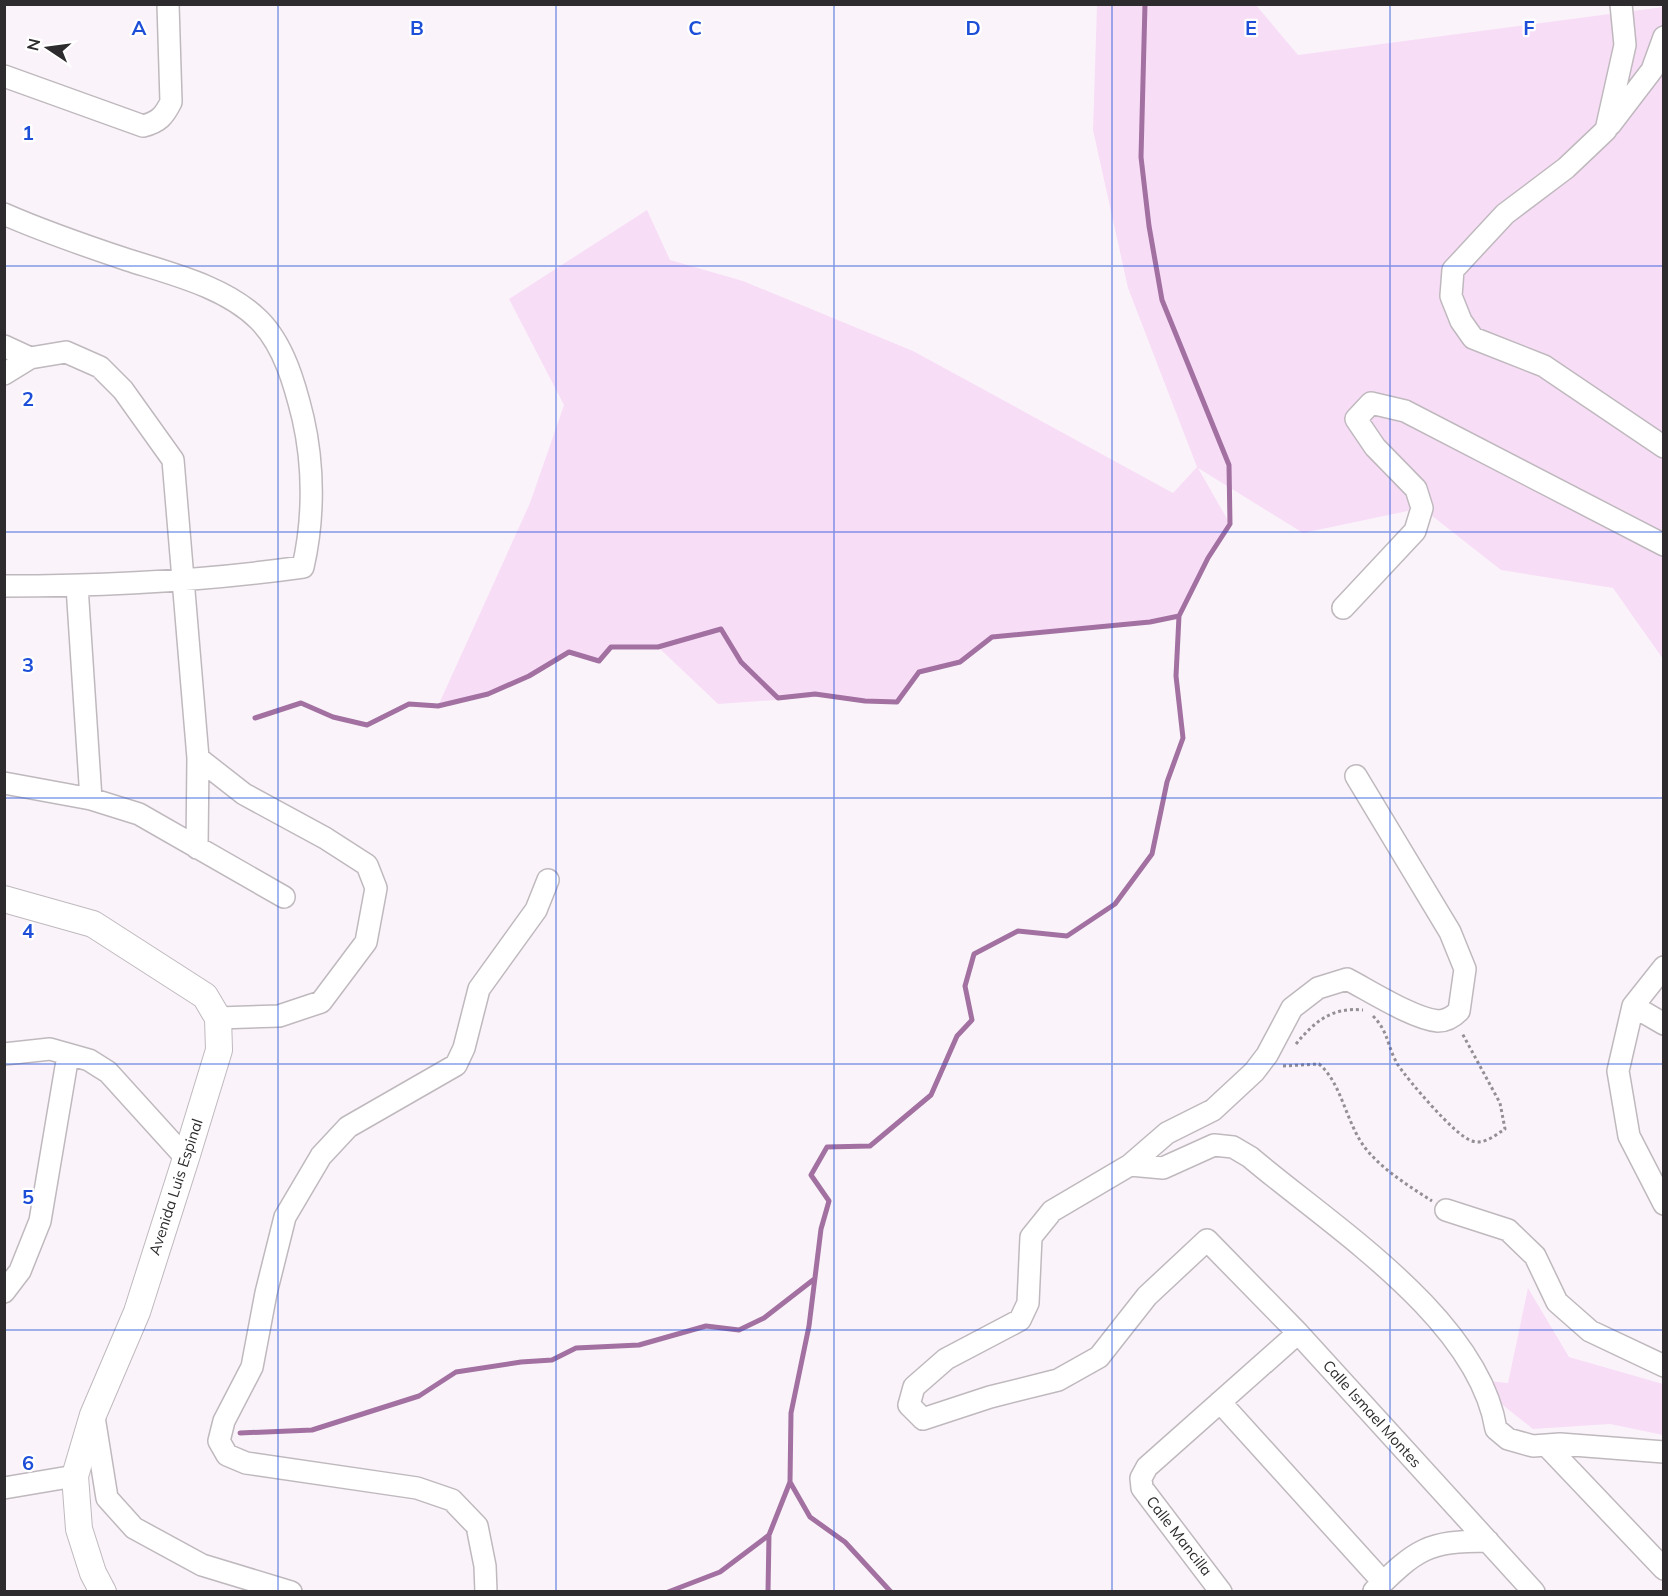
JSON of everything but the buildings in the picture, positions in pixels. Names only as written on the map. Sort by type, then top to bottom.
[{"type":"street","points":[[4,76],[143,126],[154,123],[164,116],[171,102],[168,4]]},
{"type":"street","points":[[1606,130],[1624,45],[1622,4]]},
{"type":"street","points":[[1664,38],[1652,70],[1606,130],[1566,168],[1505,214],[1453,270],[1451,296],[1461,321],[1473,338],[1544,366],[1664,447]]},
{"type":"street","points":[[4,214],[43,231],[220,293],[258,319],[276,340],[297,393],[310,450],[309,539],[303,567],[218,579],[184,578],[77,586],[4,586]]},
{"type":"street","points":[[4,346],[30,358]]},
{"type":"street","points":[[4,374],[30,358],[66,352],[100,367],[123,390],[173,460],[198,758],[197,848]]},
{"type":"street","points":[[1343,608],[1415,531],[1422,508],[1416,489],[1375,447],[1356,419],[1371,403],[1405,411],[1664,545]]},
{"type":"street","points":[[77,586],[91,800]]},
{"type":"street","points":[[4,899],[93,924],[206,996],[219,1018],[279,1016],[321,1002],[366,942],[376,888],[367,866],[325,838],[244,794],[198,758]]},
{"type":"street","points":[[1130,1165],[1167,1133],[1213,1110],[1248,1078],[1267,1055],[1292,1008],[1318,988],[1347,979],[1419,1016],[1439,1021],[1451,1018],[1459,1011],[1465,969],[1450,932],[1356,776]]},
{"type":"street","points":[[4,783],[91,800],[139,814],[284,897]]},
{"type":"street","points":[[486,1592],[485,1566],[477,1526],[452,1500],[417,1488],[246,1463],[227,1455],[219,1441],[224,1421],[252,1367],[266,1293],[285,1217],[321,1156],[348,1127],[456,1065],[464,1048],[479,989],[536,910],[548,879]]},
{"type":"street","points":[[1664,967],[1634,1006],[1618,1071],[1629,1136],[1664,1204]]},
{"type":"street","points":[[1634,1006],[1664,1024]]},
{"type":"street","name":"Avenida Luis Espinal","points":[[103,1592],[93,1573],[79,1529],[75,1476],[93,1415],[137,1312],[186,1158],[219,1050],[219,1018]]},
{"type":"street","points":[[4,1054],[50,1049],[89,1060],[108,1072],[186,1158]]},
{"type":"street","points":[[4,1292],[20,1270],[40,1221],[68,1055]]},
{"type":"street","points":[[1130,1165],[1163,1168],[1214,1145],[1233,1147],[1250,1157],[1390,1268],[1428,1310],[1480,1377],[1493,1411],[1496,1429],[1518,1443],[1533,1446],[1664,1452]]},
{"type":"street","name":"Calle Ismael Montes","points":[[1130,1165],[1052,1211],[1031,1237],[1028,1303],[1020,1320],[946,1359],[914,1387],[909,1405],[923,1419],[990,1397],[1058,1380],[1099,1357],[1147,1296],[1207,1240],[1298,1333],[1534,1592]]},
{"type":"street","points":[[1446,1210],[1508,1230],[1535,1256],[1557,1302],[1582,1324],[1630,1352],[1664,1366]]},
{"type":"street","points":[[1298,1333],[1220,1402],[1378,1587],[1426,1547],[1452,1541],[1488,1541]]},
{"type":"street","name":"Calle Mancilla","points":[[1220,1402],[1147,1467],[1141,1478],[1142,1488],[1221,1592]]},
{"type":"street","points":[[93,1415],[107,1498],[134,1528],[201,1564],[291,1592]]},
{"type":"street","points":[[1546,1445],[1664,1569]]},
{"type":"street","points":[[4,1488],[75,1476]]},
{"type":"path","points":[[1292,1051],[1317,1021],[1344,1008],[1367,1011],[1384,1028],[1397,1063],[1420,1093],[1456,1130],[1471,1141],[1486,1141],[1505,1129],[1502,1112],[1500,1103],[1462,1036],[1459,1011]]},
{"type":"path","points":[[1278,1075],[1287,1058]]},
{"type":"path","points":[[1283,1066],[1319,1064],[1329,1073],[1343,1108],[1366,1148],[1397,1178],[1446,1210]]},
{"type":"shaded area","points":[[1097,5],[1256,5],[1298,55],[1663,7],[1663,659],[1613,588],[1501,570],[1422,508],[1303,533],[1198,468],[1230,524],[1208,558],[1179,616],[1150,622],[992,637],[960,662],[919,673],[897,702],[831,696],[718,704],[658,647],[611,647],[599,661],[569,652],[529,676],[488,694],[438,706],[530,503],[564,405],[509,299],[647,210],[670,260],[743,281],[913,351],[1173,493],[1197,467],[1128,288],[1093,130]]},
{"type":"shaded area","points":[[1528,1288],[1569,1357],[1663,1384],[1663,1435],[1610,1424],[1533,1429],[1495,1399],[1489,1381],[1508,1383]]},
{"type":"waterway","points":[[891,1592],[845,1542],[810,1517],[790,1482],[791,1413],[809,1326],[821,1229],[829,1201],[811,1175],[827,1147],[870,1146],[931,1095],[957,1036],[972,1020],[965,986],[974,954],[1018,931],[1067,936],[1115,904],[1152,854],[1167,782],[1183,738],[1176,676],[1179,616],[1208,558],[1230,524],[1229,465],[1162,300],[1149,226],[1141,157],[1145,4]]},
{"type":"waterway","points":[[255,718],[301,703],[333,717],[367,725],[409,704],[438,706],[488,694],[529,676],[569,652],[599,661],[611,647],[658,647],[721,629],[741,662],[778,698],[815,694],[865,701],[897,702],[919,672],[960,662],[992,637],[1150,622],[1179,616]]},
{"type":"waterway","points":[[240,1433],[312,1430],[419,1396],[456,1372],[521,1362],[552,1360],[576,1348],[639,1345],[706,1326],[739,1330],[764,1318],[813,1280]]},
{"type":"waterway","points":[[668,1592],[720,1572],[769,1535],[790,1482]]},
{"type":"waterway","points":[[768,1592],[769,1535]]}]
